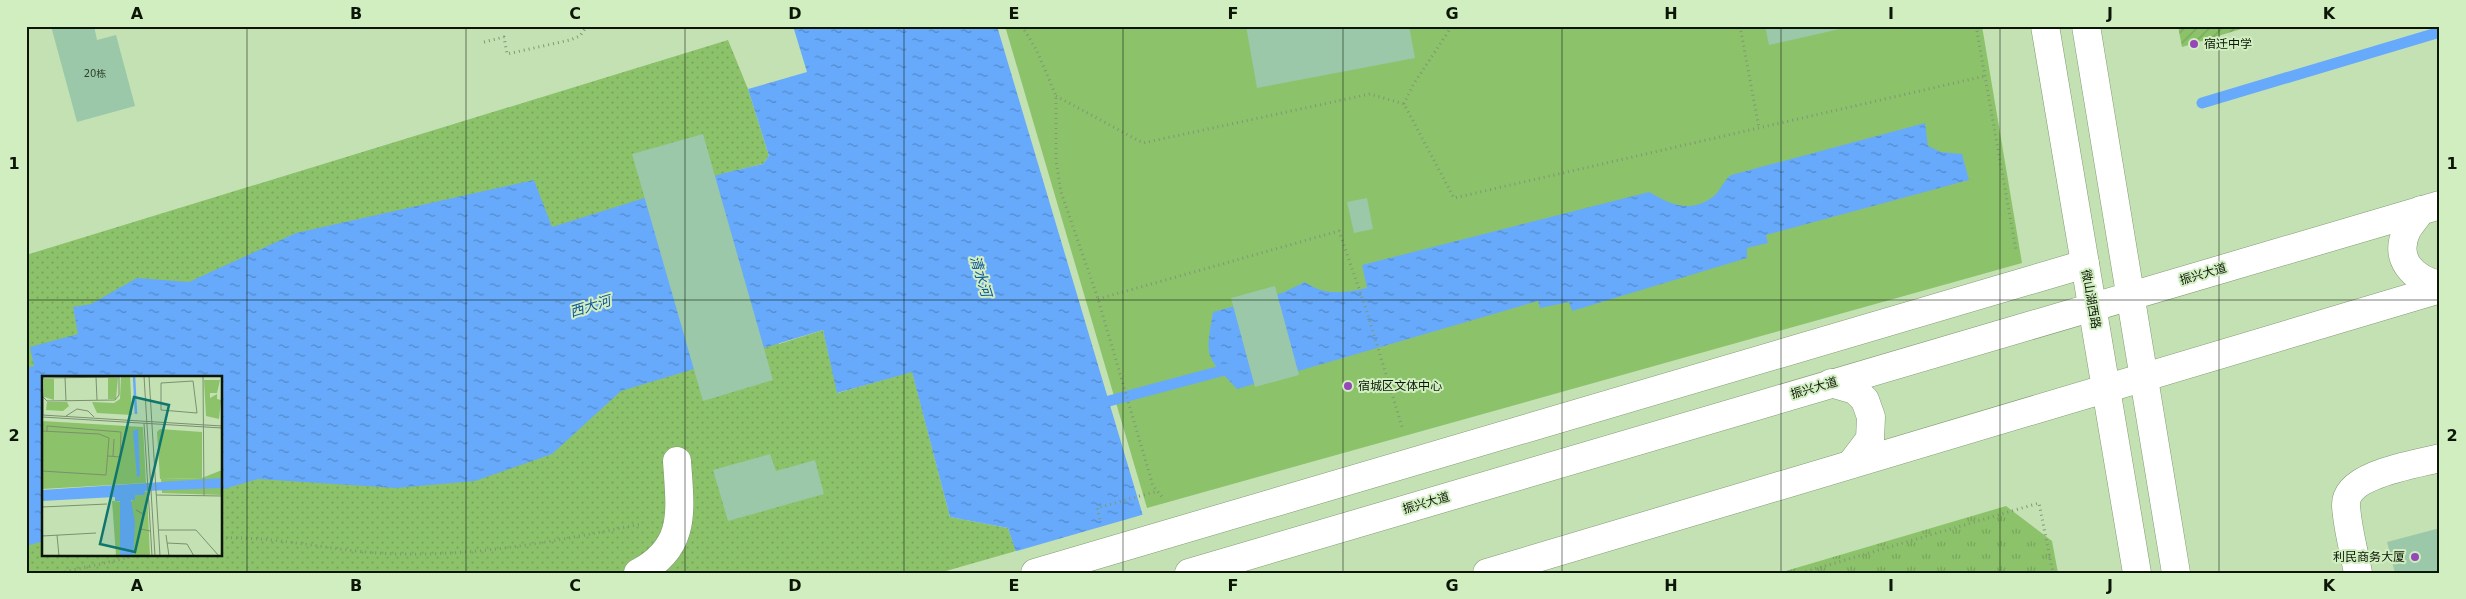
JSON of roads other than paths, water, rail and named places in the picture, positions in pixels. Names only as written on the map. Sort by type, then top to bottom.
[{"type":"main road","name":"微山湖西路","points":[[2044,26],[2137,573]]},
{"type":"main road","points":[[2086,26],[2176,573]]},
{"type":"main road","points":[[2430,208],[2406,231],[2403,248],[2406,266],[2416,276],[2440,287]]},
{"type":"main road","name":"振兴大道","points":[[1189,573],[2131,294],[2430,208]]},
{"type":"main road","points":[[1035,573],[2085,264]]},
{"type":"main road","points":[[1488,573],[2440,287]]},
{"type":"main road","points":[[1831,383],[1855,390],[1865,400],[1871,418],[1870,439],[1851,464]]},
{"type":"main road","points":[[2358,573],[2346,502],[2354,486],[2366,478],[2440,458]]},
{"type":"main road","points":[[638,573],[654,565],[670,548],[681,516],[677,461]]},
{"type":"water","points":[[793,26],[997,26],[1160,573],[1023,573],[1008,528],[950,517],[912,372],[837,393],[823,330],[621,391],[552,454],[475,481],[396,488],[258,479],[222,490],[222,376],[42,376],[42,542],[26,546],[26,368],[34,366],[30,347],[78,334],[73,307],[91,304],[137,278],[189,282],[296,233],[534,180],[552,227],[724,173],[763,164],[769,156],[748,89],[807,72]]},
{"type":"water","points":[[1925,123],[1928,146],[1941,152],[1962,154],[1969,180],[1766,235],[1768,243],[1747,248],[1747,258],[1572,311],[1569,302],[1540,308],[1538,301],[1237,389],[1213,362],[1210,355],[1209,339],[1213,312],[1282,293],[1305,282],[1320,290],[1335,292],[1367,288],[1362,265],[1649,192],[1673,204],[1681,206],[1697,205],[1714,196],[1731,175]]},
{"type":"waterway","points":[[2202,103],[2440,32]]},
{"type":"waterway","points":[[1094,405],[1236,367]]},
{"type":"place","name":"宿迁中学","points":[[2194,44]]},
{"type":"place","name":"宿城区文体中心","points":[[1348,386]]},
{"type":"place","name":"利民商务大厦","points":[[2415,557]]},
{"type":"water label","name":"清水河","points":[[981,276]]},
{"type":"water label","name":"西大河","points":[[590,306]]}]
